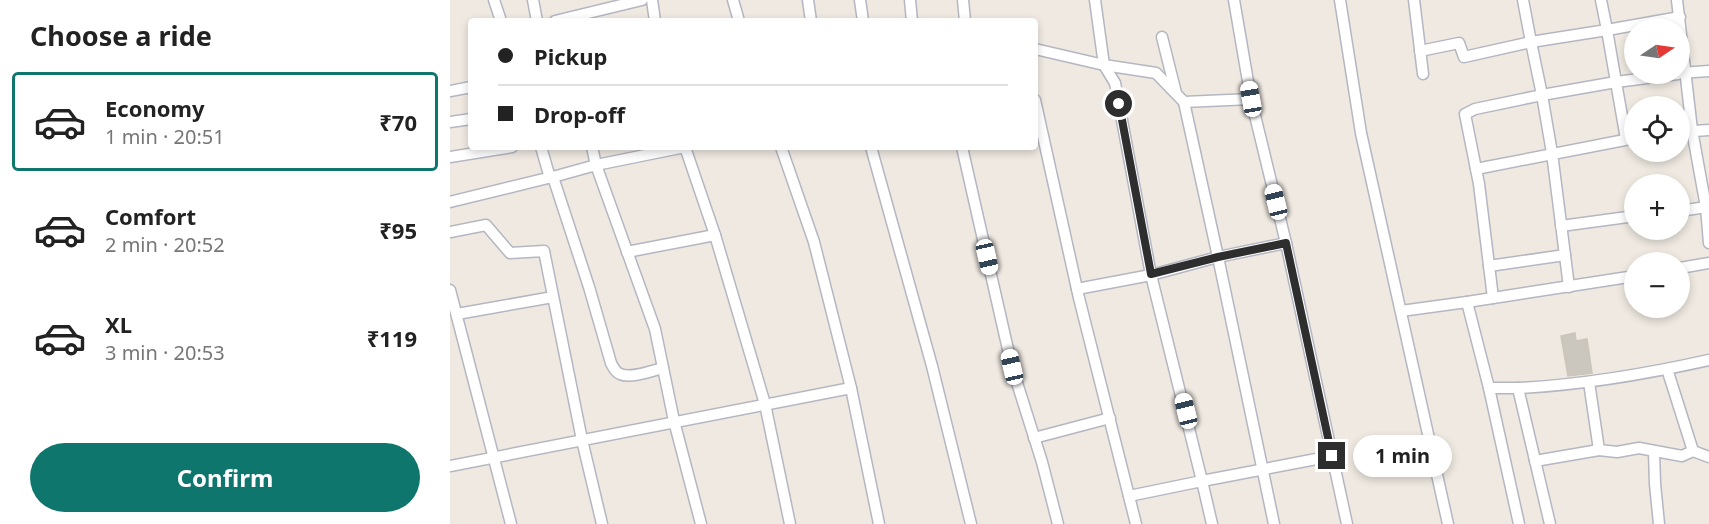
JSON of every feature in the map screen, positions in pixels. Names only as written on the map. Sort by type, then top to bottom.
[{"type":"street","points":[[494,0],[500,18]]},
{"type":"street","points":[[533,0],[536,18]]},
{"type":"street","points":[[567,18],[642,0]]},
{"type":"street","points":[[652,0],[655,18]]},
{"type":"street","points":[[733,0],[738,18]]},
{"type":"street","points":[[808,0],[811,18]]},
{"type":"street","points":[[860,0],[862,18]]},
{"type":"street","points":[[910,0],[912,18]]},
{"type":"street","points":[[963,0],[965,18]]},
{"type":"street","points":[[1095,0],[1104,65],[1114,83],[1151,274],[1212,524]]},
{"type":"street","points":[[1234,0],[1251,99],[1286,243],[1347,524]]},
{"type":"street","points":[[1341,0],[1360,133],[1448,524]]},
{"type":"street","points":[[1414,0],[1423,74]]},
{"type":"street","points":[[1523,0],[1552,153],[1569,287]]},
{"type":"street","points":[[1601,0],[1624,115]]},
{"type":"street","points":[[1420,51],[1459,43],[1464,57],[1531,42],[1680,17],[1677,0]]},
{"type":"street","points":[[1162,37],[1180,98],[1218,257],[1274,524]]},
{"type":"street","points":[[1038,50],[1104,65],[1155,73],[1180,98],[1251,99]]},
{"type":"street","points":[[1690,72],[1709,71]]},
{"type":"street","points":[[1493,298],[1479,184],[1465,114],[1475,109],[1542,95],[1624,81]]},
{"type":"street","points":[[1684,84],[1706,207],[1709,243]]},
{"type":"street","points":[[450,91],[468,88]]},
{"type":"street","points":[[1038,114],[1077,289],[1136,524]]},
{"type":"street","points":[[450,122],[468,119]]},
{"type":"street","points":[[1692,130],[1709,130]]},
{"type":"street","points":[[1476,169],[1624,140]]},
{"type":"street","points":[[450,157],[493,150]]},
{"type":"street","points":[[542,150],[586,277],[615,371],[628,376],[663,368]]},
{"type":"street","points":[[592,150],[655,329],[674,421],[701,524]]},
{"type":"street","points":[[450,202],[596,165],[670,150]]},
{"type":"street","points":[[686,150],[715,236],[765,404],[790,524]]},
{"type":"street","points":[[782,150],[814,242],[851,388],[879,524]]},
{"type":"street","points":[[872,150],[932,366],[971,524]]},
{"type":"street","points":[[963,150],[1012,367],[1058,524]]},
{"type":"street","points":[[1690,209],[1706,207]]},
{"type":"street","points":[[1561,226],[1624,217]]},
{"type":"street","points":[[450,232],[486,225],[510,253],[544,251],[582,440],[602,524]]},
{"type":"street","points":[[627,252],[715,236]]},
{"type":"street","points":[[1077,289],[1286,243]]},
{"type":"street","points":[[1489,266],[1565,255]]},
{"type":"street","points":[[1690,266],[1709,263]]},
{"type":"street","points":[[1401,311],[1624,278]]},
{"type":"street","points":[[450,290],[455,318],[511,524]]},
{"type":"street","points":[[455,318],[554,297]]},
{"type":"street","points":[[1467,302],[1489,388],[1519,524]]},
{"type":"street","points":[[1489,388],[1560,386],[1709,360]]},
{"type":"street","points":[[1667,369],[1693,451]]},
{"type":"street","points":[[1589,382],[1599,450]]},
{"type":"street","points":[[450,466],[851,388]]},
{"type":"street","points":[[1518,388],[1550,524]]},
{"type":"street","points":[[1034,438],[1110,418]]},
{"type":"street","points":[[1535,461],[1599,450],[1617,452],[1639,448],[1682,456],[1693,451],[1709,457]]},
{"type":"street","points":[[1654,452],[1659,524]]},
{"type":"street","points":[[1129,496],[1332,456]]},
{"type":"building","points":[[1575,333],[1576,341],[1587,339],[1592,373],[1568,376],[1561,336]]},
{"type":"route","points":[[1119,104],[1151,274],[1286,243],[1332,456]]}]
